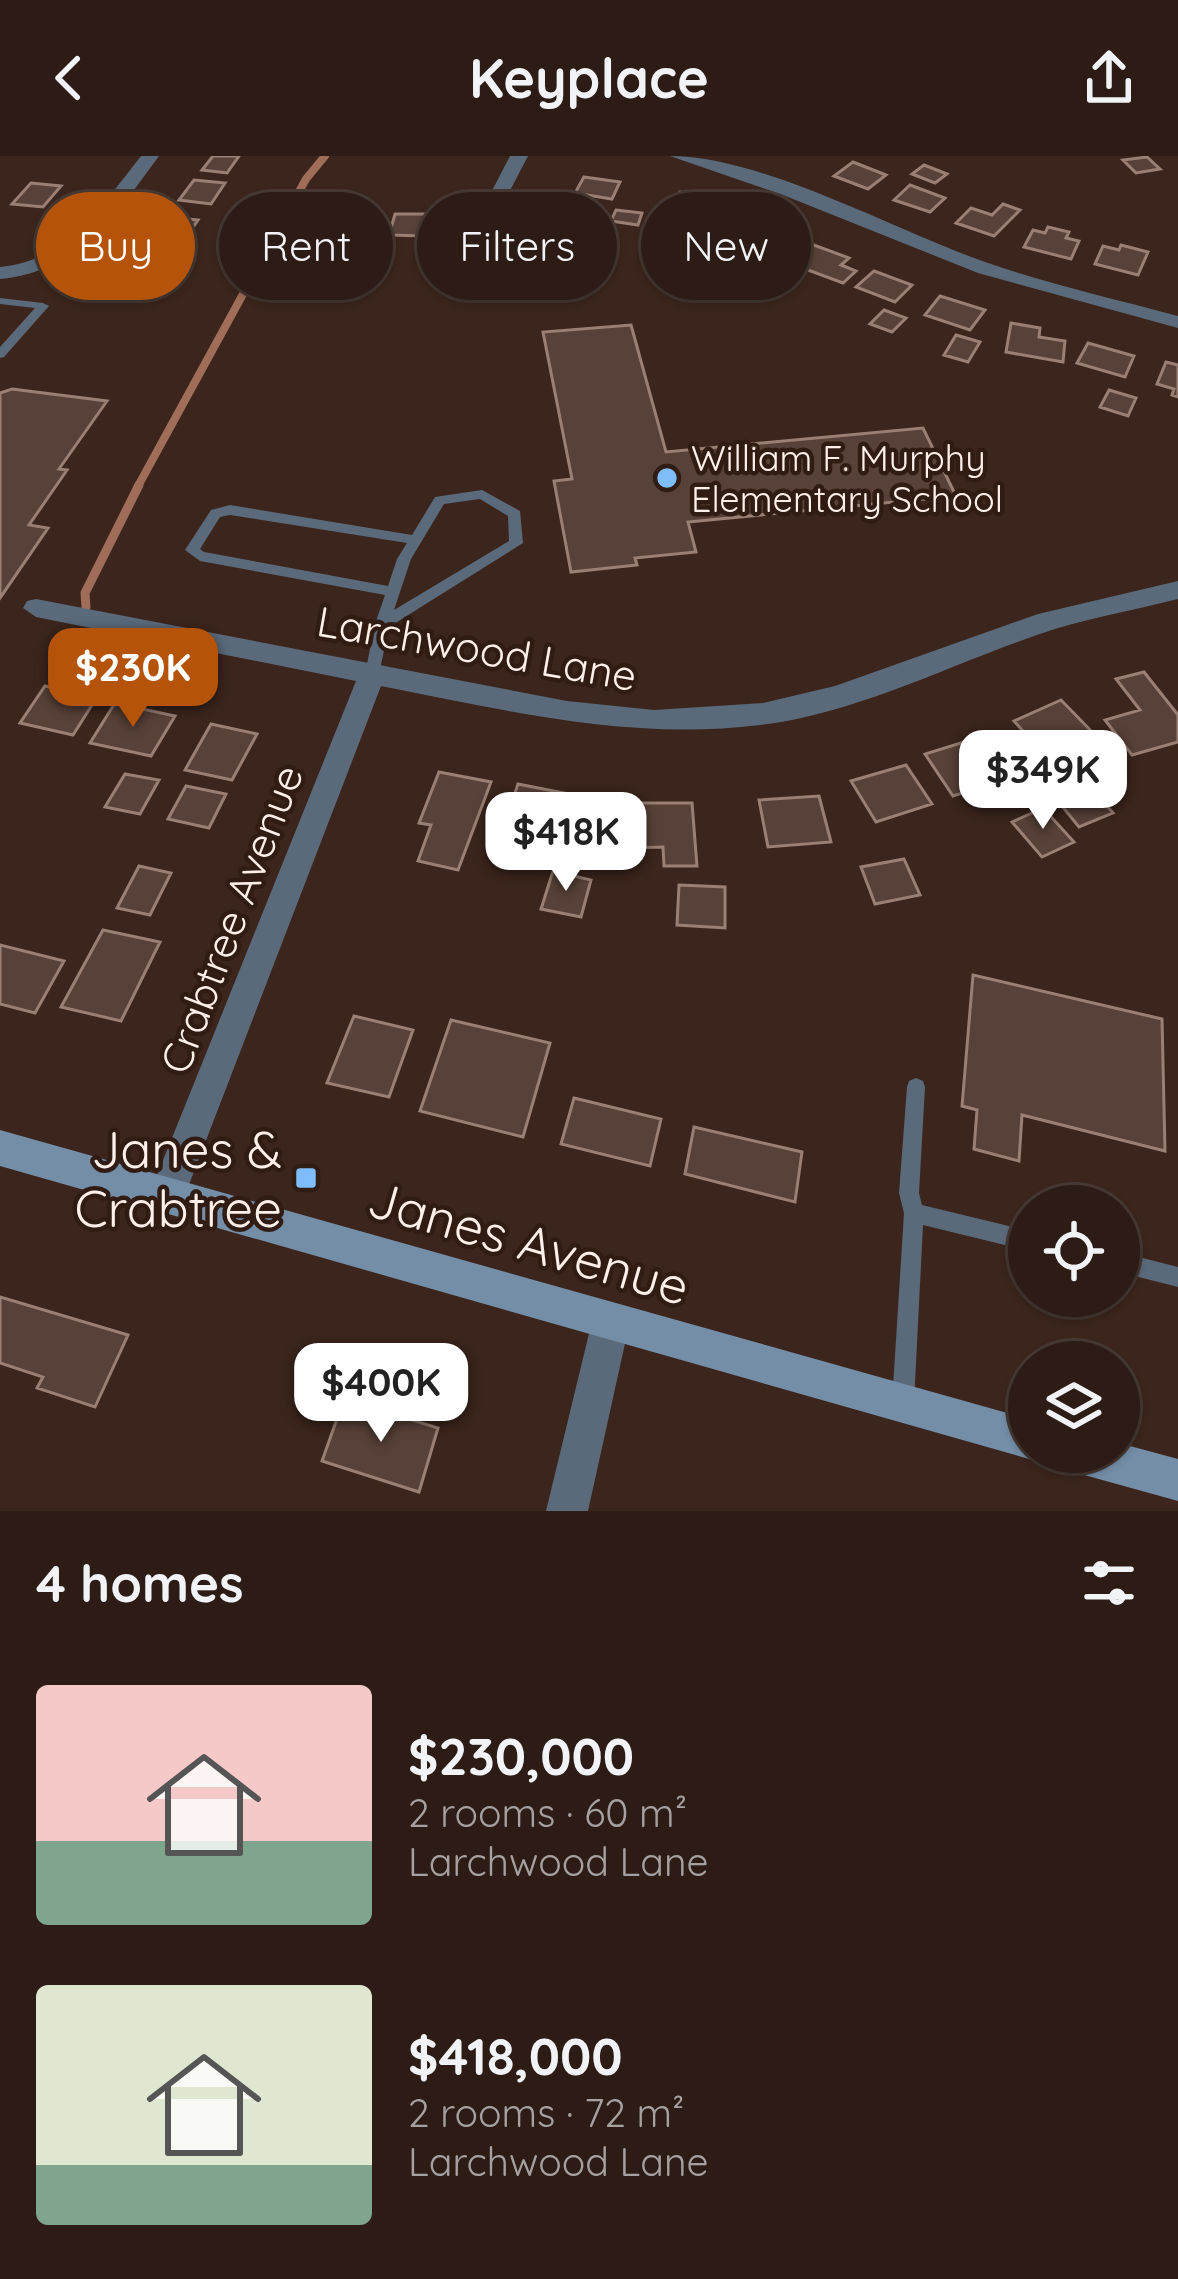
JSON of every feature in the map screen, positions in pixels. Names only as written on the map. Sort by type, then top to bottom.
[{"type":"street","points":[[0,273],[46,267],[78,243],[149,156]]},
{"type":"street","points":[[500,192],[519,156]]},
{"type":"street","points":[[679,156],[790,190],[986,269],[1178,322]]},
{"type":"street","name":"Larchwood Lane","points":[[36,608],[610,718],[704,720],[763,714],[838,696],[1038,624],[1178,590]]},
{"type":"street","name":"Crabtree Avenue","points":[[167,1195],[372,674]]},
{"type":"street","name":"Janes Avenue","points":[[0,1148],[1008,1432]]},
{"type":"street","points":[[567,1511],[611,1321]]},
{"type":"street","points":[[1140,1469],[1178,1480]]},
{"type":"lane","points":[[0,301],[43,307],[0,354]]},
{"type":"lane","points":[[372,674],[382,624],[393,592],[415,541],[440,500],[482,494],[515,514],[516,543],[382,624]]},
{"type":"lane","points":[[393,592],[200,556],[192,550],[216,514],[230,510],[415,541]]},
{"type":"lane","points":[[904,1403],[916,1087]]},
{"type":"lane","points":[[914,1213],[1008,1236]]},
{"type":"lane","points":[[1140,1267],[1178,1276]]},
{"type":"building","points":[[213,156],[239,156],[227,173],[202,170]]},
{"type":"building","points":[[1147,157],[1160,169],[1136,173],[1123,160]]},
{"type":"building","points":[[853,162],[886,175],[868,189],[834,176]]},
{"type":"building","points":[[924,165],[947,174],[935,183],[912,174]]},
{"type":"building","points":[[584,177],[620,182],[615,192],[576,192]]},
{"type":"building","points":[[194,180],[225,183],[211,204],[195,202],[195,192],[185,192]]},
{"type":"building","points":[[31,183],[61,186],[56,192],[36,192],[36,206],[12,204]]},
{"type":"building","points":[[910,185],[945,198],[930,212],[894,200]]},
{"type":"building","points":[[1003,204],[1020,210],[994,236],[956,223],[971,208],[992,215]]},
{"type":"building","points":[[617,210],[641,213],[638,225],[617,222]]},
{"type":"building","points":[[395,214],[417,214],[417,236],[393,235]]},
{"type":"building","points":[[1048,227],[1069,232],[1066,238],[1079,241],[1071,259],[1024,247],[1033,230],[1045,233]]},
{"type":"building","points":[[811,244],[849,258],[841,265],[856,271],[843,283],[811,271]]},
{"type":"building","points":[[1121,245],[1148,252],[1138,275],[1095,264],[1103,246],[1119,250]]},
{"type":"building","points":[[874,271],[912,285],[895,302],[856,287]]},
{"type":"building","points":[[940,296],[985,310],[970,330],[925,315]]},
{"type":"building","points":[[884,310],[906,318],[892,332],[870,324]]},
{"type":"building","points":[[1011,323],[1040,328],[1039,337],[1065,341],[1063,362],[1006,352]]},
{"type":"building","points":[[631,325],[666,452],[923,428],[956,496],[688,522],[696,552],[635,558],[637,565],[571,572],[554,481],[572,479],[543,332]]},
{"type":"building","points":[[956,335],[980,342],[968,362],[944,355]]},
{"type":"building","points":[[1088,343],[1134,356],[1125,377],[1077,363]]},
{"type":"building","points":[[1166,362],[1178,365],[1178,397],[1172,395],[1174,389],[1157,384]]},
{"type":"building","points":[[12,389],[107,401],[59,469],[67,470],[29,525],[48,528],[0,598],[0,393]]},
{"type":"building","points":[[1109,390],[1136,398],[1128,416],[1100,407]]},
{"type":"building","points":[[1144,672],[1178,715],[1178,742],[1132,755],[1105,720],[1140,710],[1116,679]]},
{"type":"building","points":[[45,686],[97,697],[73,735],[20,723]]},
{"type":"building","points":[[1061,700],[1097,737],[1048,759],[1014,721]]},
{"type":"building","points":[[115,703],[175,716],[151,756],[90,743]]},
{"type":"building","points":[[211,724],[257,734],[232,780],[185,770]]},
{"type":"building","points":[[977,738],[1006,779],[953,796],[925,754]]},
{"type":"building","points":[[906,765],[932,804],[876,822],[851,781]]},
{"type":"building","points":[[439,772],[491,782],[458,870],[418,861],[431,825],[419,823]]},
{"type":"building","points":[[125,774],[159,780],[140,814],[105,807]]},
{"type":"building","points":[[1086,781],[1113,813],[1079,827],[1053,795]]},
{"type":"building","points":[[518,784],[579,796],[564,845],[502,832]]},
{"type":"building","points":[[186,786],[226,794],[209,828],[168,819]]},
{"type":"building","points":[[819,796],[831,842],[768,847],[759,800]]},
{"type":"building","points":[[630,803],[692,803],[697,866],[664,866],[663,847],[631,848]]},
{"type":"building","points":[[1043,808],[1074,842],[1042,857],[1012,822]]},
{"type":"building","points":[[904,859],[920,895],[875,904],[861,867]]},
{"type":"building","points":[[139,866],[171,873],[150,915],[117,908]]},
{"type":"building","points":[[553,871],[591,880],[581,917],[541,909]]},
{"type":"building","points":[[679,885],[725,887],[725,928],[677,925]]},
{"type":"building","points":[[103,930],[160,942],[121,1021],[61,1007]]},
{"type":"building","points":[[0,945],[64,961],[35,1013],[0,1004]]},
{"type":"building","points":[[973,975],[1162,1019],[1165,1151],[1022,1115],[1019,1161],[974,1149],[977,1110],[962,1106]]},
{"type":"building","points":[[354,1016],[413,1030],[389,1097],[327,1083]]},
{"type":"building","points":[[451,1020],[550,1043],[523,1137],[420,1111]]},
{"type":"building","points":[[574,1098],[661,1119],[650,1166],[561,1144]]},
{"type":"building","points":[[694,1127],[802,1152],[795,1202],[685,1174]]},
{"type":"building","points":[[0,1297],[128,1335],[95,1407],[37,1388],[43,1377],[0,1363]]},
{"type":"building","points":[[344,1399],[438,1428],[419,1492],[322,1461]]},
{"type":"waterway","points":[[137,488],[306,179],[325,156]]},
{"type":"waterway","points":[[86,607],[85,593],[139,485]]},
{"type":"place","name":"William F. Murphy Elementary School","points":[[667,478]]},
{"type":"place","name":"Janes & Crabtree","points":[[306,1178]]}]
